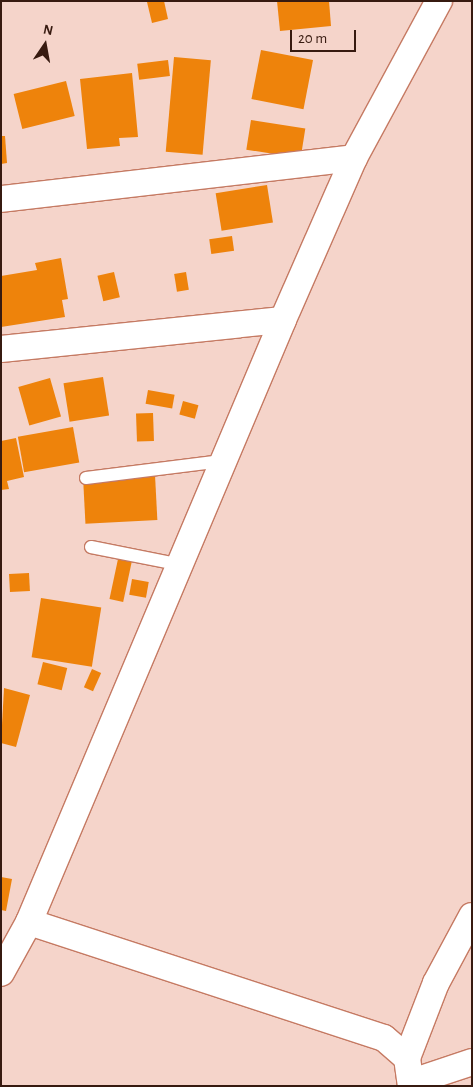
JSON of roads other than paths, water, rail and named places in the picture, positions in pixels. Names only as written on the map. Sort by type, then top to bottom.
[{"type":"street","points":[[1,973],[29,922],[177,564],[354,158],[439,1]]},
{"type":"street","points":[[1,200],[354,158]]},
{"type":"street","points":[[1,349],[283,320]]},
{"type":"street","points":[[410,1075],[436,983],[472,916]]},
{"type":"street","points":[[29,922],[384,1038],[410,1075]]},
{"type":"street","points":[[410,1075],[472,1062]]},
{"type":"lane","points":[[86,478],[222,461]]},
{"type":"lane","points":[[91,547],[177,564]]}]
